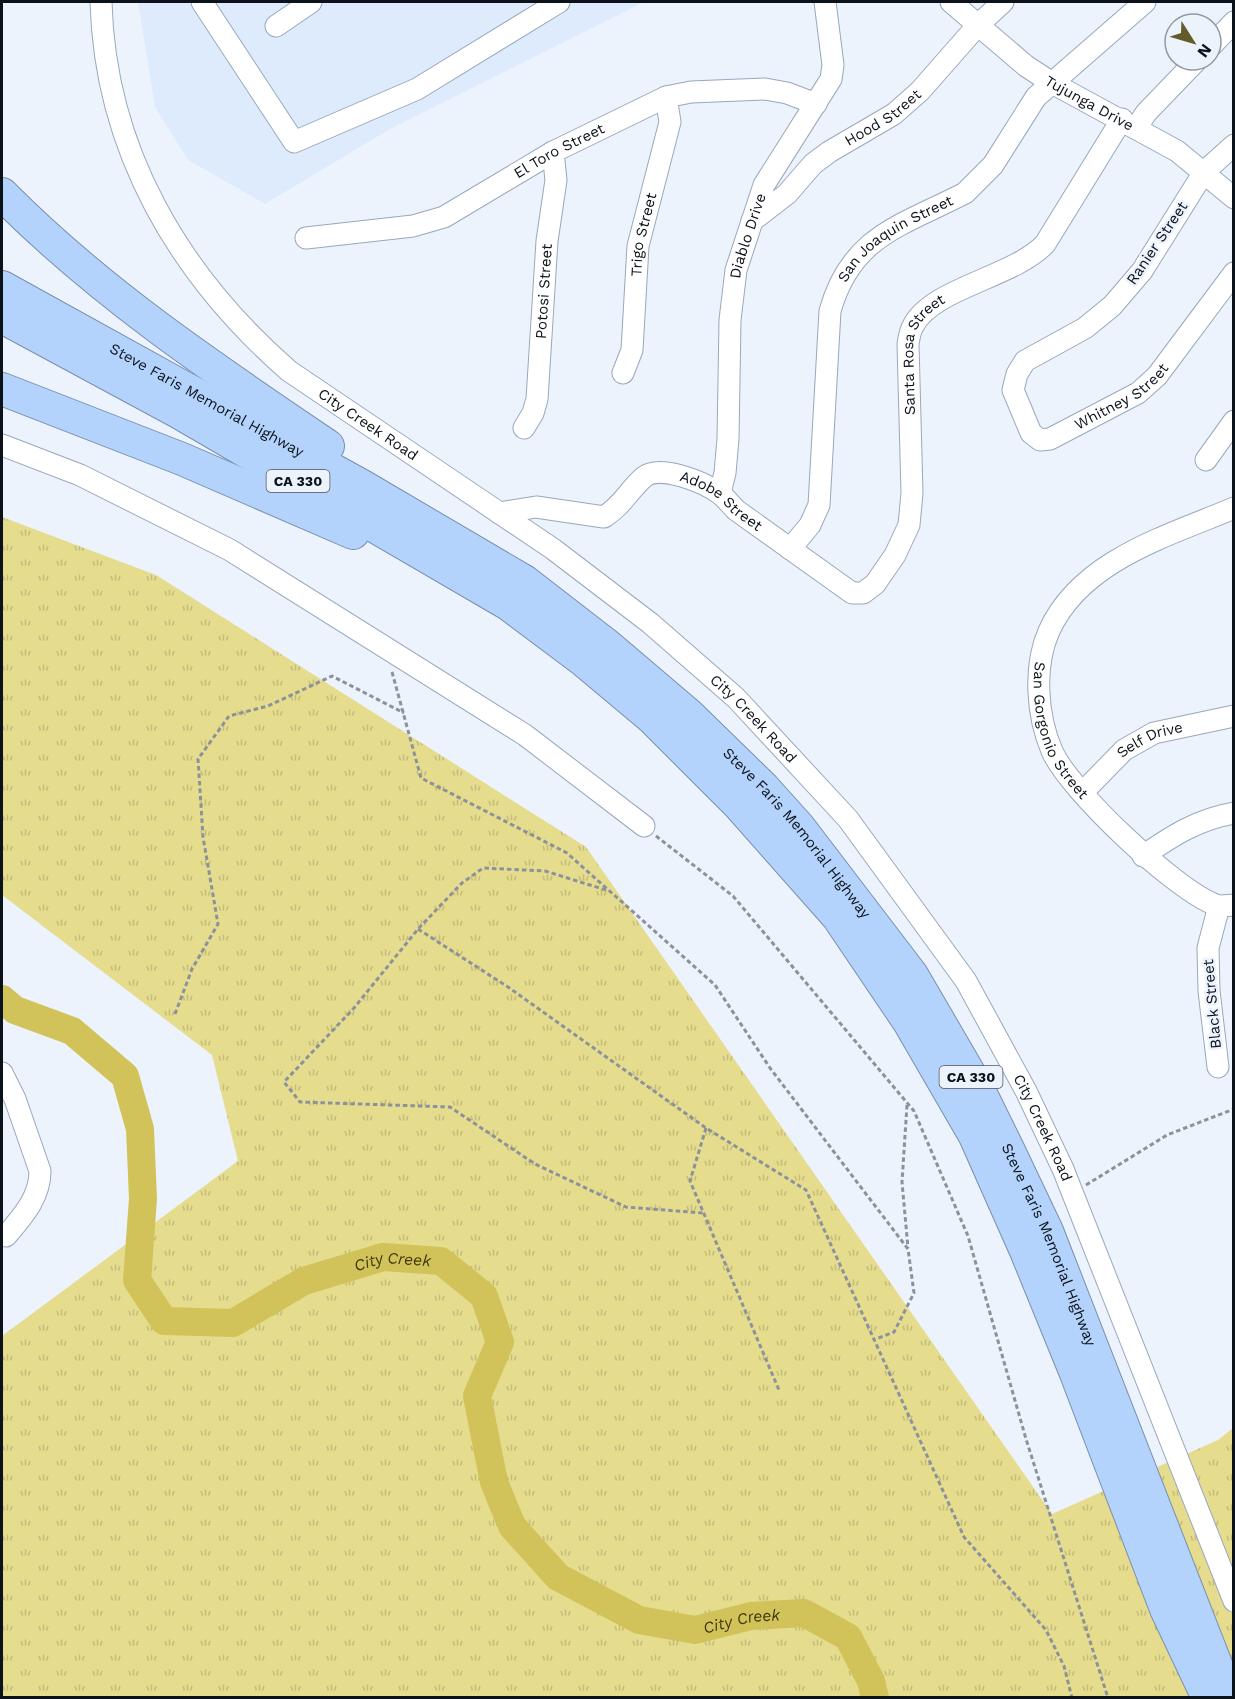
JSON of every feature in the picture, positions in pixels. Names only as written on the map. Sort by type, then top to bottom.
[{"type":"highway","points":[[2,194],[85,271],[168,335],[524,581]]},
{"type":"highway","name":"Steve Faris Memorial Highway","points":[[2,287],[354,481],[524,581],[648,680],[764,788],[799,827],[912,975],[979,1090],[1047,1231],[1229,1698]]},
{"type":"highway","name":"Steve Faris Memorial Highway","points":[[2,317],[180,413],[508,604],[652,718],[711,776],[838,917],[943,1078],[975,1136],[1026,1251],[1166,1609],[1208,1698]]},
{"type":"highway","points":[[2,389],[182,459],[322,519],[584,662]]},
{"type":"street","name":"City Creek Road","points":[[101,2],[102,23],[115,105],[129,152],[152,204],[178,246],[249,337],[289,371],[553,549],[700,666],[807,772],[848,819],[966,981],[1026,1091],[1073,1194],[1232,1598]]},
{"type":"street","points":[[202,2],[294,142],[417,89],[559,2]]},
{"type":"street","points":[[276,26],[311,2]]},
{"type":"street","name":"Diablo Drive","points":[[720,493],[725,473],[728,439],[732,300],[736,270],[764,184],[831,79],[833,64],[825,2]]},
{"type":"street","name":"Tujunga Drive","points":[[951,2],[1026,66],[1052,83],[1130,123],[1177,151],[1233,198]]},
{"type":"street","name":"Hood Street","points":[[752,221],[787,194],[813,164],[894,114],[920,91],[978,25],[1003,2]]},
{"type":"street","name":"San Joaquin Street","points":[[790,549],[810,525],[819,504],[830,311],[837,289],[852,261],[867,245],[964,193],[977,182],[993,165],[1036,97],[1145,2]]},
{"type":"street","name":"Santa Rosa Street","points":[[864,593],[875,584],[895,555],[909,525],[912,493],[908,344],[913,325],[930,308],[951,295],[1033,257],[1045,244],[1130,123],[1146,113],[1185,72]]},
{"type":"street","name":"El Toro Street","points":[[306,238],[413,226],[444,217],[553,152],[666,97],[692,92],[765,89],[787,93],[816,104]]},
{"type":"street","name":"Trigo Street","points":[[623,374],[632,350],[638,246],[670,122],[666,97]]},
{"type":"street","name":"Ranier Street","points":[[1017,374],[1025,361],[1085,328],[1112,306],[1142,271],[1204,172],[1233,144]]},
{"type":"street","name":"Potosi Street","points":[[524,428],[534,413],[537,399],[547,241],[556,180],[553,152]]},
{"type":"street","name":"Whitney Street","points":[[1017,374],[1013,390],[1031,433],[1040,440],[1050,439],[1138,393],[1156,376],[1233,273]]},
{"type":"street","points":[[1206,460],[1233,421]]},
{"type":"street","points":[[2,445],[80,475],[230,550],[525,735],[644,826]]},
{"type":"street","name":"Adobe Street","points":[[499,513],[536,507],[577,511],[604,517],[620,507],[645,477],[658,470],[677,475],[720,493],[736,510],[852,593],[864,593]]},
{"type":"street","name":"San Gorgonio Street","points":[[1226,905],[1196,896],[1143,856],[1083,792],[1052,753],[1040,713],[1040,667],[1049,631],[1071,600],[1098,573],[1129,553],[1233,508]]},
{"type":"street","name":"Self Drive","points":[[1083,792],[1124,750],[1154,733],[1233,716]]},
{"type":"street","points":[[1143,856],[1180,831],[1210,817],[1233,813]]},
{"type":"street","name":"Black Street","points":[[1218,1067],[1209,991],[1208,948],[1226,905]]},
{"type":"street","points":[[2,1073],[15,1099],[40,1172],[40,1183],[33,1200],[6,1236]]},
{"type":"street","points":[[2,1118],[15,1099]]},
{"type":"path","points":[[386,647],[421,778],[567,853],[714,985],[770,1068],[908,1249]]},
{"type":"path","points":[[175,1014],[192,969],[218,924],[203,837],[198,759],[229,716],[268,706],[332,676],[404,713]]},
{"type":"path","points":[[644,826],[734,896],[914,1111],[968,1236],[1026,1439],[1108,1698]]},
{"type":"path","points":[[609,891],[545,871],[483,868],[462,883],[418,929],[354,1008],[284,1082],[300,1102],[450,1107],[535,1164],[626,1207],[703,1213]]},
{"type":"path","points":[[418,929],[508,987],[706,1128],[806,1190],[876,1339],[964,1537],[1046,1630],[1064,1666],[1072,1698]]},
{"type":"path","points":[[876,1339],[894,1332],[914,1293],[902,1182],[907,1103]]},
{"type":"path","points":[[1073,1194],[1167,1135],[1233,1109]]},
{"type":"path","points":[[706,1128],[690,1181],[779,1390]]},
{"type":"shaded area","points":[[138,2],[644,2],[390,129],[265,204],[188,160],[155,107]]},
{"type":"green space","points":[[2,517],[156,575],[586,847],[1052,1514],[1218,1440],[1233,1428],[1233,1697],[2,1697],[2,1336],[238,1161],[212,1055],[2,895]]},
{"type":"waterway","name":"City Creek","points":[[2,999],[15,1010],[72,1031],[125,1076],[140,1129],[143,1199],[137,1280],[164,1321],[233,1323],[304,1281],[383,1257],[441,1261],[484,1296],[500,1342],[477,1396],[494,1482],[512,1526],[558,1577],[639,1620],[695,1630],[751,1616],[804,1613],[848,1637],[871,1681],[875,1698]]}]
